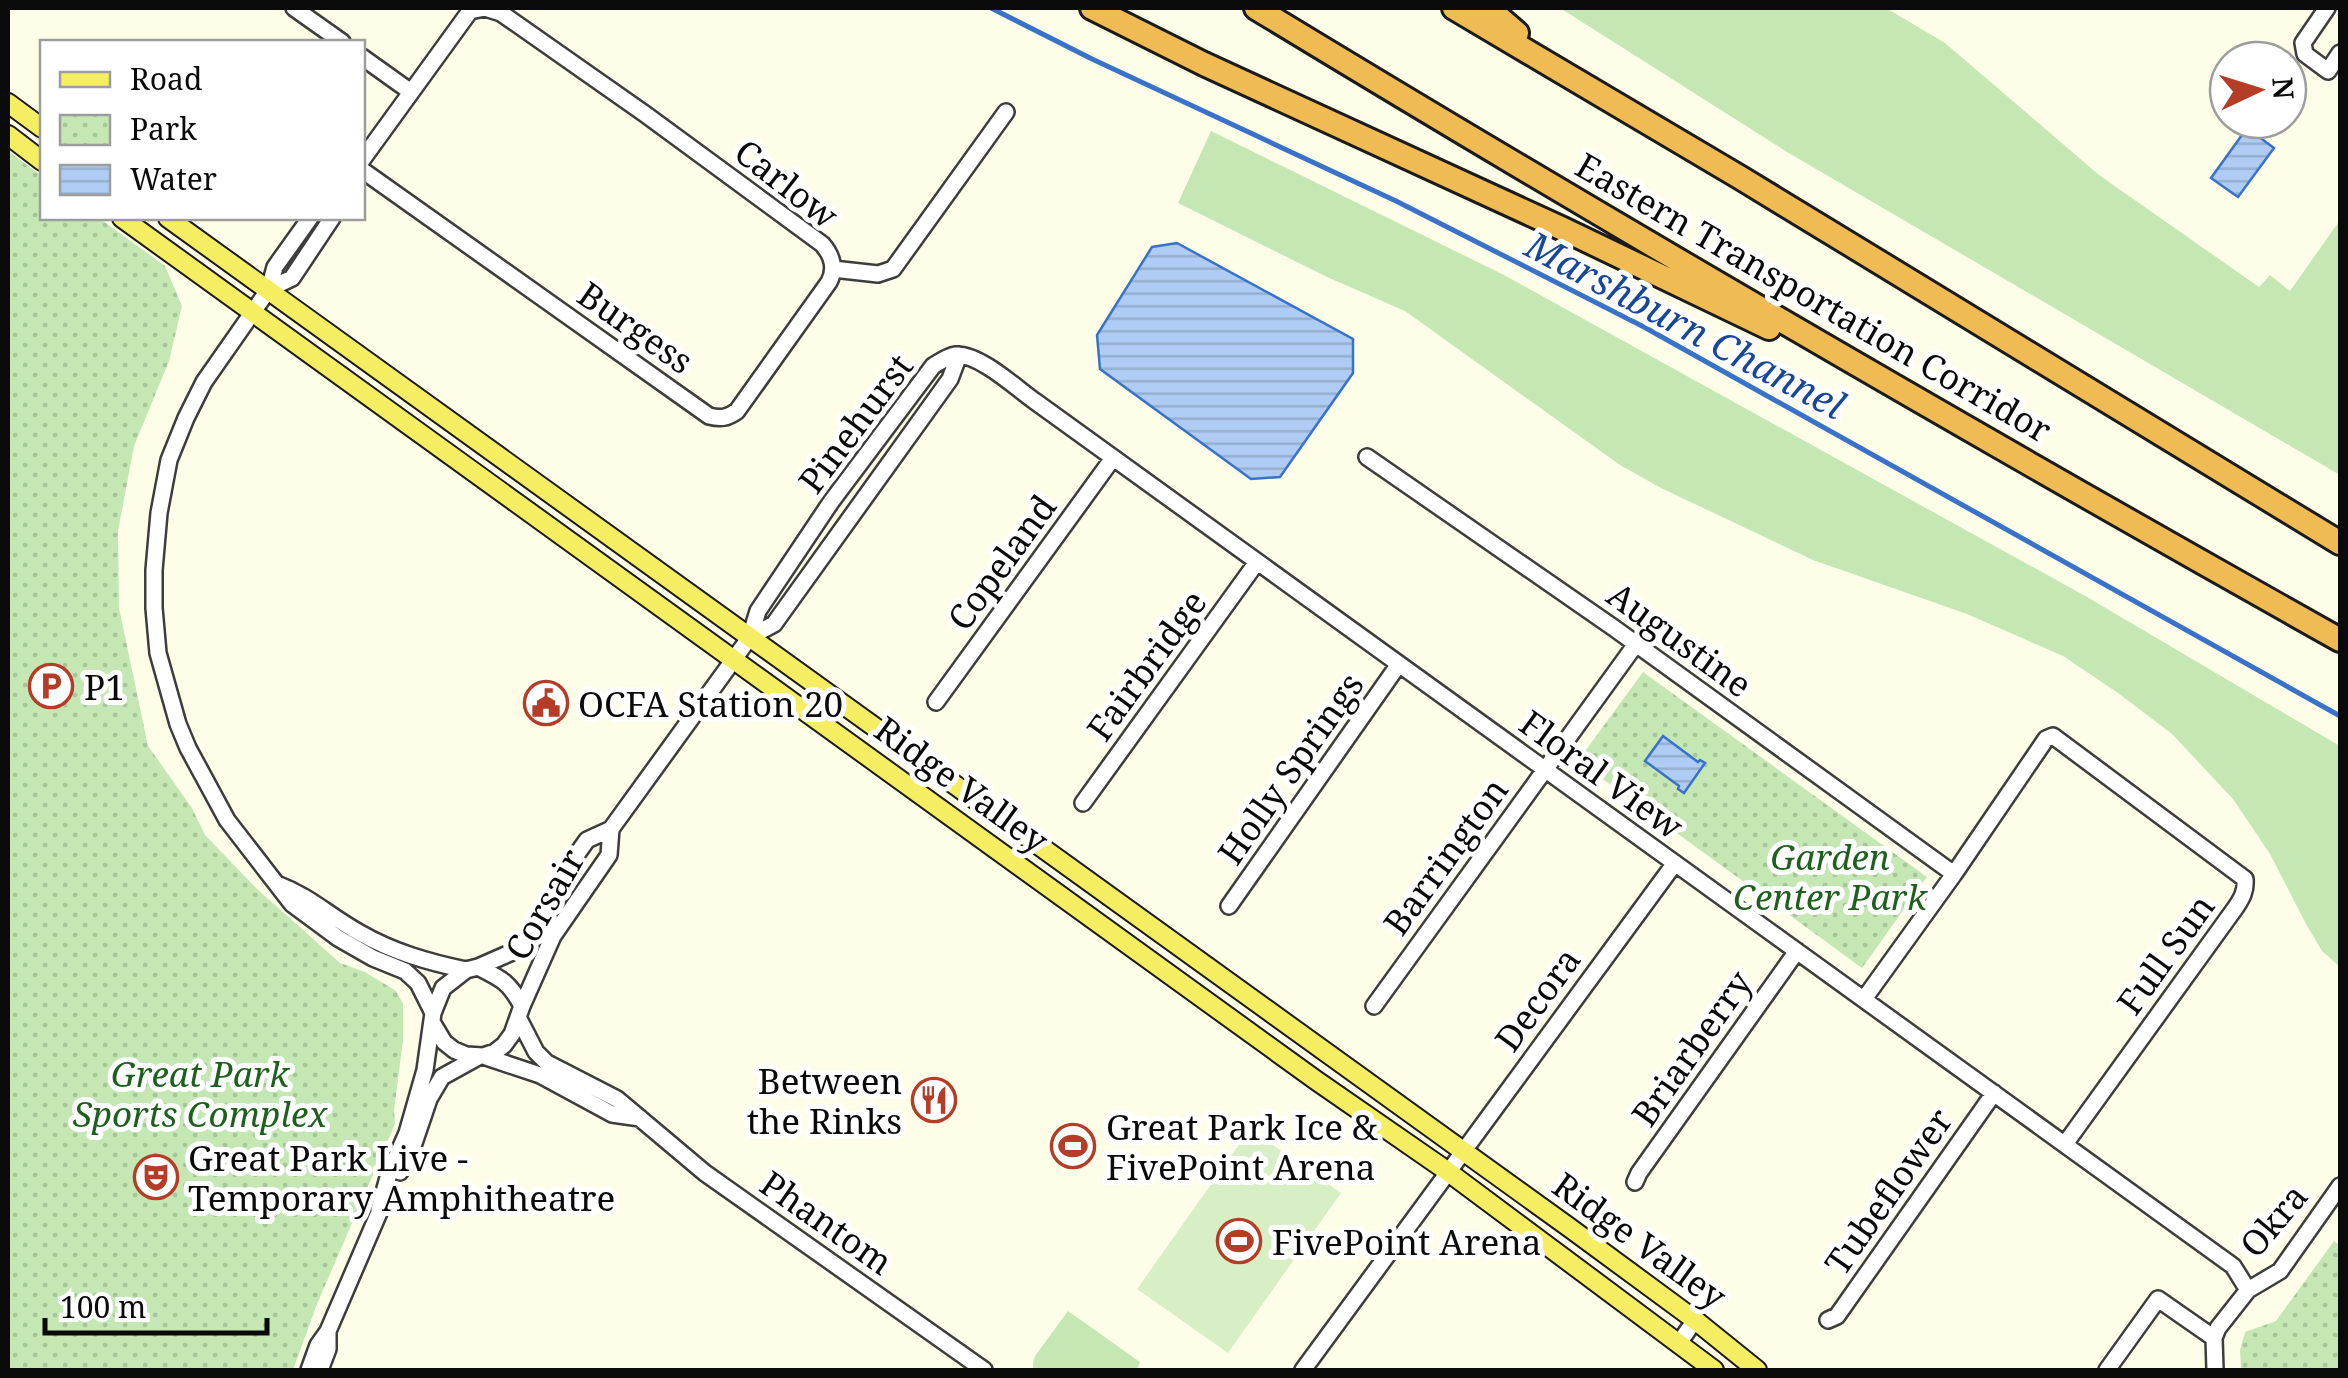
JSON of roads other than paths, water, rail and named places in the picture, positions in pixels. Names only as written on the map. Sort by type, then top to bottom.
[{"type":"highway","points":[[1092,8],[1912,396]]},
{"type":"highway","name":"Eastern Transportation Corridor","points":[[1256,8],[1496,154],[2340,640]]},
{"type":"highway","name":"Eastern Transportation Corridor","points":[[1454,8],[2340,543]]},
{"type":"highway","points":[[1488,8],[1561,72]]},
{"type":"main road","points":[[8,104],[40,127]]},
{"type":"main road","points":[[8,136],[40,159]]},
{"type":"main road","name":"Ridge Valley","points":[[125,220],[1447,1172],[1714,1370]]},
{"type":"main road","name":"Ridge Valley","points":[[171,220],[1695,1320],[1757,1370]]},
{"type":"street","points":[[294,8],[339,40]]},
{"type":"street","name":"Carlow","points":[[365,156],[470,11],[485,8],[501,14],[635,107],[822,244],[833,269],[878,274],[894,269],[1006,112]]},
{"type":"street","points":[[2340,17],[2327,8],[2303,43],[2305,54],[2328,71],[2340,54]]},
{"type":"street","points":[[365,59],[411,92]]},
{"type":"street","name":"Burgess","points":[[365,172],[709,416],[729,417],[737,411],[829,282],[833,269]]},
{"type":"street","points":[[309,220],[274,267],[269,289],[204,382],[170,460],[159,512],[154,570],[158,653],[188,748],[227,820],[292,904],[373,958],[405,970],[418,983],[444,1042],[466,1056],[482,1056]]},
{"type":"street","points":[[269,289],[292,278],[331,220]]},
{"type":"street","name":"Pinehurst","points":[[959,355],[950,378],[774,624],[750,637],[758,612],[842,487],[934,366],[959,355]]},
{"type":"street","name":"Floral View","points":[[959,355],[974,358],[2065,1144],[2233,1266],[2248,1290]]},
{"type":"street","name":"Copeland","points":[[936,702],[1113,458]]},
{"type":"street","name":"Augustine","points":[[1367,458],[1636,644],[1954,874]]},
{"type":"street","name":"Fairbridge","points":[[1084,803],[1258,562]]},
{"type":"street","name":"Corsair","points":[[472,969],[510,953],[528,938],[587,840],[611,829],[750,637]]},
{"type":"street","name":"Barrington","points":[[1374,1006],[1636,644]]},
{"type":"street","name":"Holly Springs","points":[[1228,906],[1400,664]]},
{"type":"street","name":"Full Sun","points":[[1954,874],[2048,736],[2053,736],[2246,878],[2244,896],[2065,1144]]},
{"type":"street","name":"Corsair","points":[[520,1012],[553,936],[609,855],[611,829]]},
{"type":"street","name":"Decora","points":[[1303,1370],[1674,863]]},
{"type":"street","points":[[1864,999],[1954,874]]},
{"type":"street","points":[[278,884],[303,894],[354,930],[410,957],[500,977],[513,989],[520,1012],[504,1045],[442,1077],[308,1370]]},
{"type":"street","name":"Briarberry","points":[[1635,1182],[1796,951]]},
{"type":"street","points":[[379,1210],[407,1133],[424,1074],[432,1018],[443,988],[472,969]]},
{"type":"street","name":"Phantom","points":[[520,1012],[536,1052],[547,1063],[617,1099],[705,1173],[984,1370]]},
{"type":"street","name":"Phantom","points":[[482,1056],[540,1075],[612,1114],[640,1118]]},
{"type":"street","name":"Tubeflower","points":[[1828,1320],[1836,1316],[1994,1094]]},
{"type":"street","name":"Okra","points":[[2214,1338],[2248,1290],[2280,1271],[2340,1186]]},
{"type":"street","points":[[2107,1370],[2158,1300],[2214,1338],[2214,1370]]},
{"type":"street","points":[[1679,1342],[1695,1320]]},
{"type":"street","points":[[320,1370],[328,1349],[328,1331]]},
{"type":"water","points":[[2238,140],[2263,140],[2274,148],[2238,197],[2211,178]]},
{"type":"water","points":[[1177,243],[1353,339],[1353,373],[1280,477],[1251,479],[1100,369],[1097,335],[1152,247]]},
{"type":"water","points":[[1663,736],[1705,763],[1684,793],[1645,761]]},
{"type":"waterway","name":"Marshburn Channel","points":[[991,8],[1396,201],[1644,327],[2340,716]]},
{"type":"place","name":"P1","points":[[51,686]]},
{"type":"place","name":"OCFA Station 20","points":[[546,703]]},
{"type":"place","name":"Between the Rinks","points":[[934,1100]]},
{"type":"place","name":"Great Park Ice & FivePoint Arena","points":[[1073,1146]]},
{"type":"place","name":"Great Park Live - Temporary Amphitheatre","points":[[156,1177]]},
{"type":"place","name":"FivePoint Arena","points":[[1239,1241]]},
{"type":"park label","name":"Garden Center Park","points":[[1830,876]]},
{"type":"park label","name":"Great Park Sports Complex","points":[[200,1093]]}]
